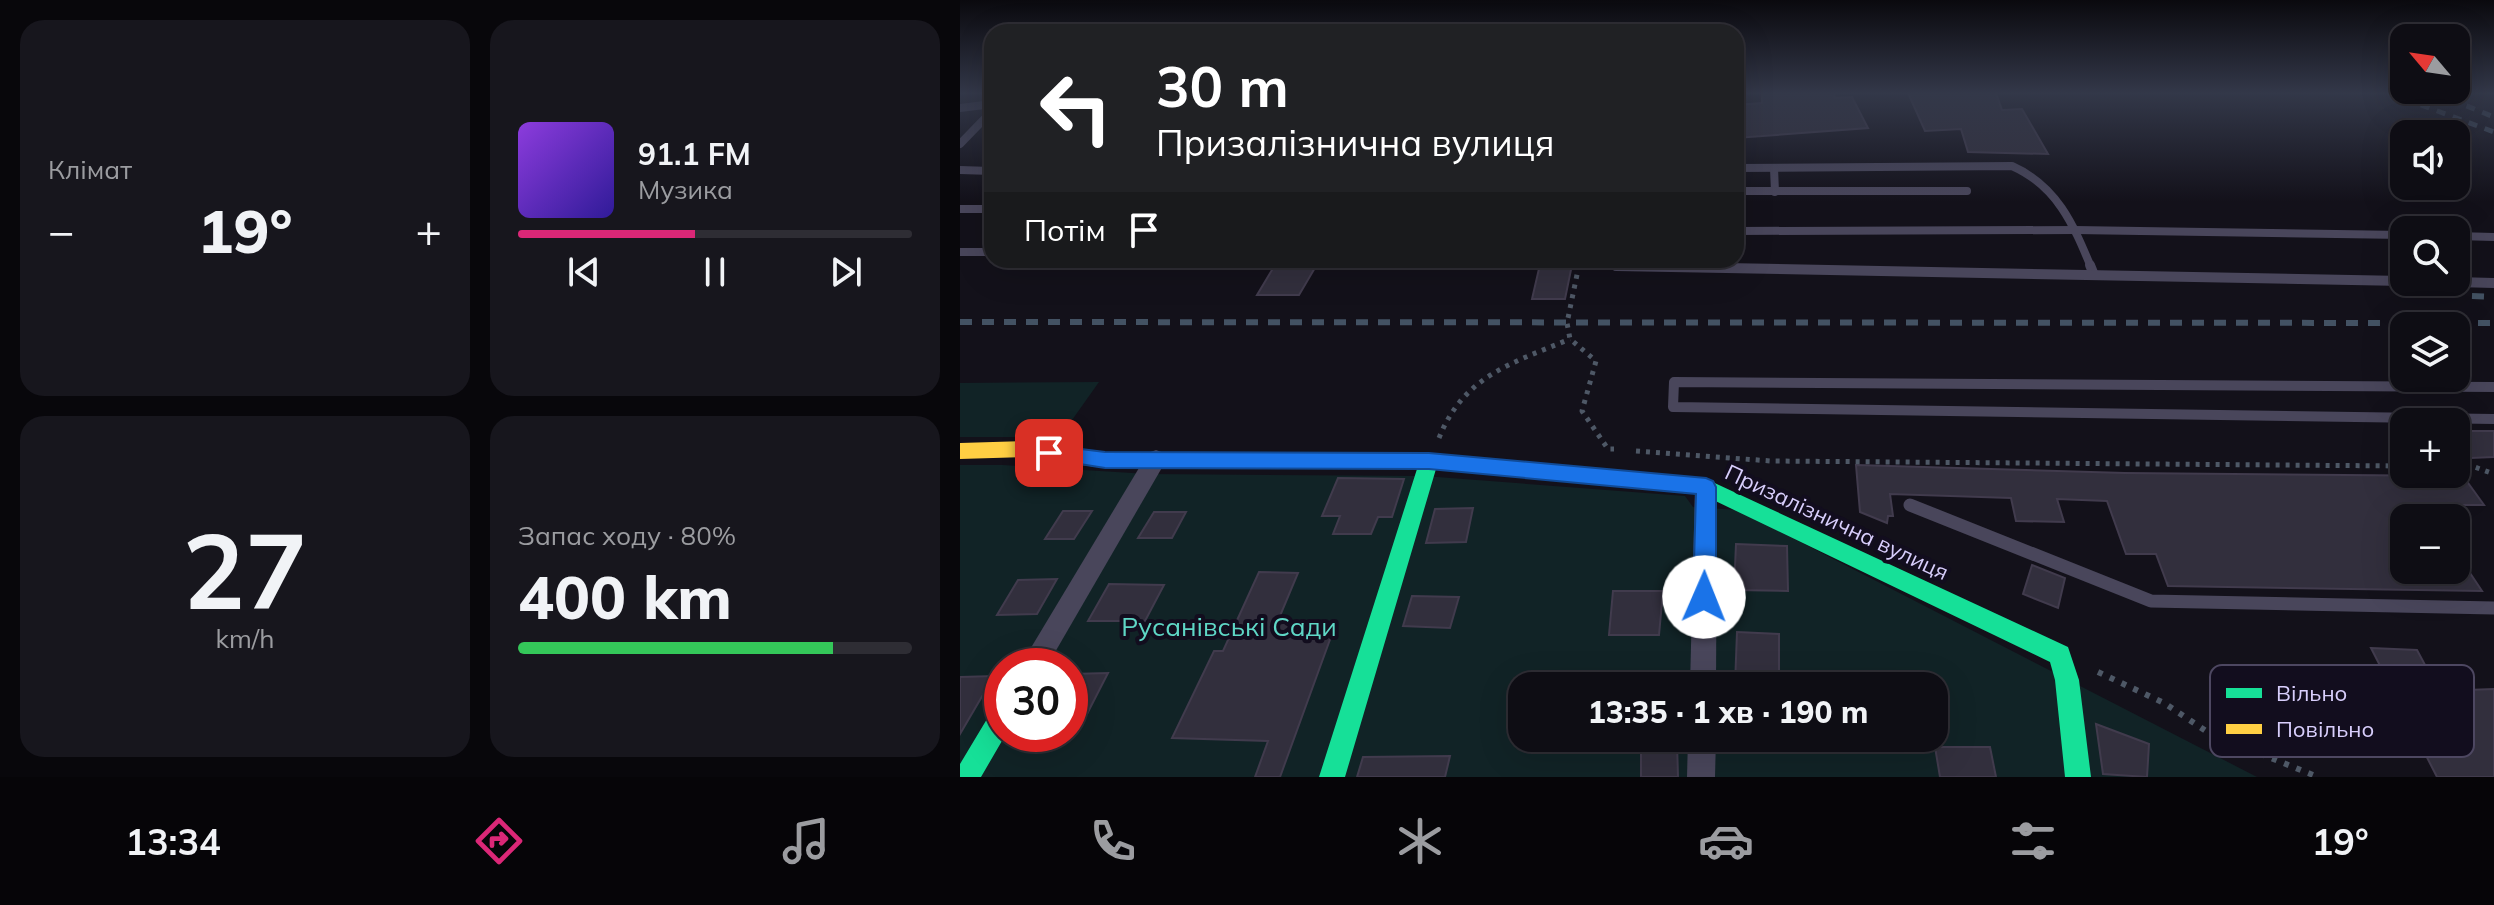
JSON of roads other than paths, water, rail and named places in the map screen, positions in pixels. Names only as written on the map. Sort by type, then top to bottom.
[{"type":"street","name":"Призалізнична вулиця","points":[[960,451],[1022,449],[1105,460],[1429,461],[1706,487],[2060,655],[2067,680],[2078,777]]},
{"type":"street","points":[[1044,648],[1156,459]]},
{"type":"street","points":[[1332,777],[1429,461]]},
{"type":"street","points":[[1703,672],[1706,487]]},
{"type":"street","points":[[967,777],[984,748]]},
{"type":"street","points":[[1701,777],[1702,752]]},
{"type":"lane","points":[[960,144],[974,129]]},
{"type":"lane","points":[[1744,168],[2012,166],[2024,171],[2061,200],[2094,275]]},
{"type":"lane","points":[[1774,168],[1775,192]]},
{"type":"lane","points":[[960,170],[984,171]]},
{"type":"lane","points":[[1744,191],[1967,191]]},
{"type":"lane","points":[[960,209],[984,209]]},
{"type":"lane","points":[[1744,231],[2075,230],[2390,235]]},
{"type":"lane","points":[[2470,236],[2494,237]]},
{"type":"lane","points":[[960,252],[984,252]]},
{"type":"lane","points":[[1722,268],[2390,281]]},
{"type":"lane","points":[[2470,282],[2494,283]]},
{"type":"lane","points":[[2494,387],[1674,382],[1673,407],[2494,419]]},
{"type":"lane","points":[[1910,505],[2151,601],[2494,608]]},
{"type":"railway","points":[[2487,129],[2494,132]]},
{"type":"railway","points":[[2472,296],[2494,297]]},
{"type":"railway","points":[[960,322],[2494,323]]},
{"type":"park label","name":"Русанівські Сади","points":[[1229,626]]}]
